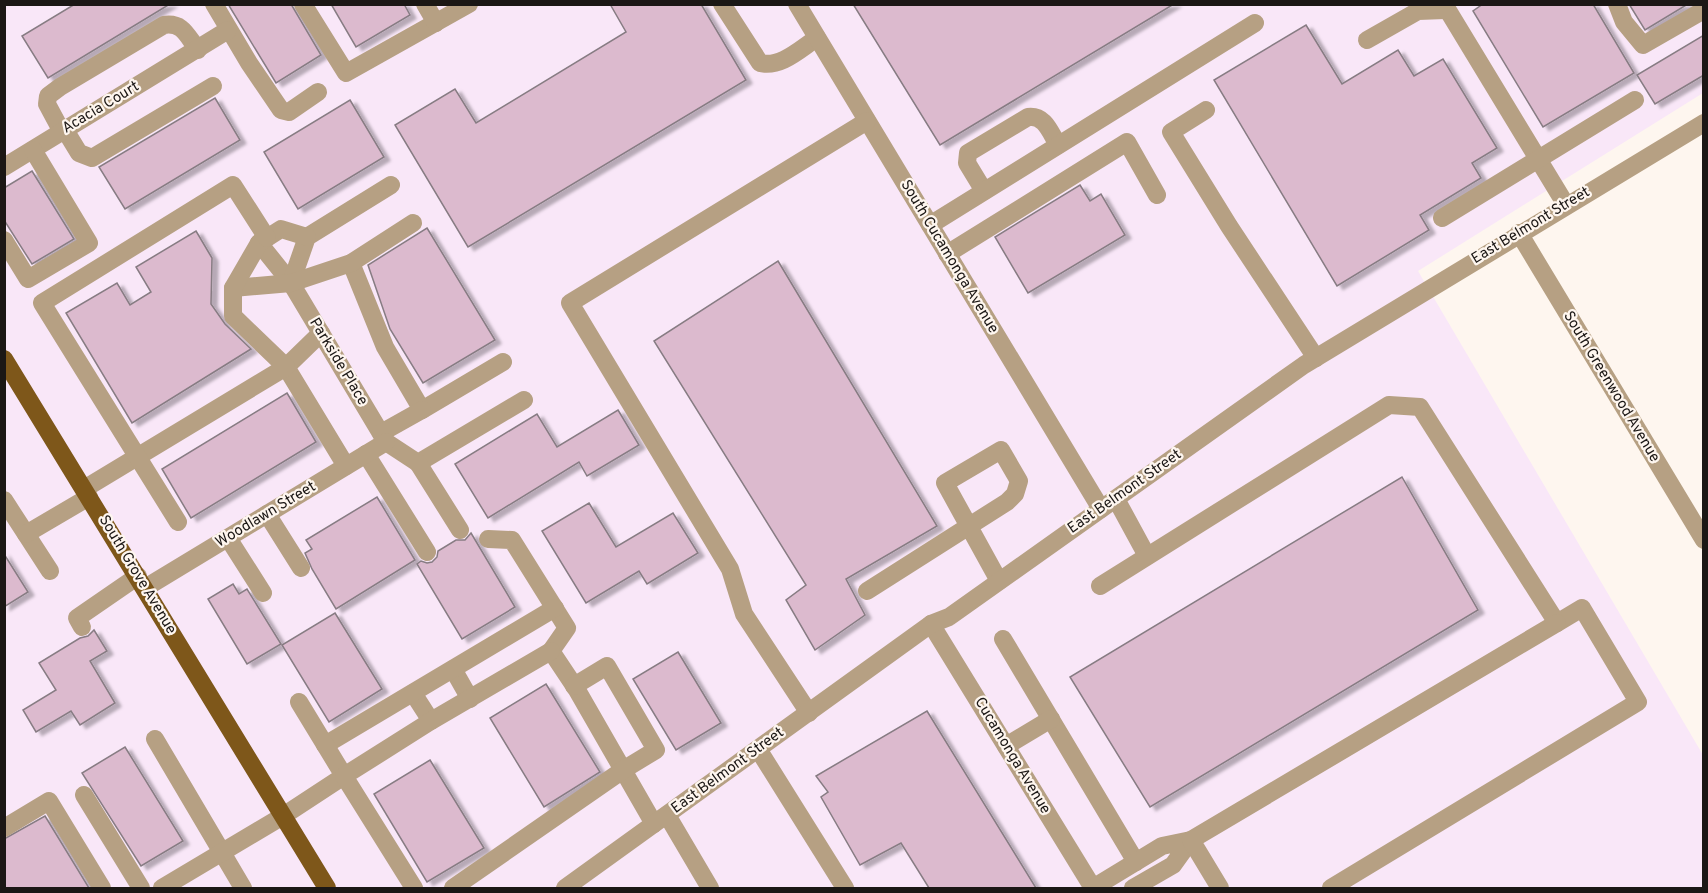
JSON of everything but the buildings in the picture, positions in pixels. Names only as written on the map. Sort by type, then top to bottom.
[{"type":"main road","name":"South Grove Avenue","points":[[4,359],[327,888]]},
{"type":"street","points":[[214,4],[228,30],[281,110],[289,112],[318,92]]},
{"type":"street","points":[[303,4],[346,74],[469,4]]},
{"type":"street","points":[[425,4],[436,23]]},
{"type":"street","points":[[722,4],[760,63],[768,65],[778,63],[817,38]]},
{"type":"street","name":"South Cucamonga Avenue","points":[[797,4],[947,254],[1109,504],[1148,556]]},
{"type":"street","points":[[1617,4],[1624,22],[1643,45],[1704,10]]},
{"type":"street","points":[[1367,40],[1418,11],[1445,7],[1566,205]]},
{"type":"street","points":[[198,50],[181,27],[174,23],[164,25],[60,87],[48,96],[47,104],[79,153],[92,158],[213,86]]},
{"type":"street","points":[[930,225],[1255,23]]},
{"type":"street","name":"Acacia Court","points":[[4,167],[228,30]]},
{"type":"street","points":[[1442,218],[1635,100]]},
{"type":"street","points":[[1206,110],[1171,132],[1229,226],[1316,358]]},
{"type":"street","points":[[984,191],[967,163],[968,153],[1028,117],[1035,116],[1043,120],[1058,145]]},
{"type":"street","points":[[809,713],[744,614],[730,569],[570,303],[867,121]]},
{"type":"street","name":"East Belmont Street","points":[[565,888],[931,624],[949,617],[1316,358],[1704,123]]},
{"type":"street","points":[[947,254],[1127,142],[1157,195]]},
{"type":"street","points":[[4,240],[28,279],[89,243],[33,150]]},
{"type":"street","name":"Parkside Place","points":[[138,457],[42,303],[233,185],[263,240],[384,437]]},
{"type":"street","points":[[291,283],[307,237],[391,185]]},
{"type":"street","points":[[233,288],[291,283],[351,263],[413,223]]},
{"type":"street","points":[[307,237],[280,229],[263,240],[233,288],[233,316],[286,367],[346,466]]},
{"type":"street","name":"South Greenwood Avenue","points":[[1519,233],[1704,540]]},
{"type":"street","points":[[351,263],[385,347],[422,410]]},
{"type":"street","points":[[26,534],[138,457],[286,367],[321,333]]},
{"type":"street","name":"Woodlawn Street","points":[[82,627],[77,618],[141,582],[228,538],[366,454],[384,437],[422,410],[503,362]]},
{"type":"street","points":[[418,463],[524,400]]},
{"type":"street","points":[[1100,586],[1389,405],[1420,407],[1557,623]]},
{"type":"street","points":[[384,437],[418,463],[460,531]]},
{"type":"street","points":[[366,454],[426,552]]},
{"type":"street","points":[[138,457],[178,522]]},
{"type":"street","points":[[4,500],[50,571]]},
{"type":"street","points":[[267,514],[301,568]]},
{"type":"street","points":[[867,591],[969,527],[999,581]]},
{"type":"street","points":[[228,538],[263,593]]},
{"type":"street","points":[[162,888],[283,816],[431,722],[551,651],[567,627],[512,540],[488,539]]},
{"type":"street","points":[[325,745],[555,608]]},
{"type":"street","points":[[1093,888],[1161,846],[1191,840],[1582,608],[1638,702],[1331,888]]},
{"type":"street","name":"Cucamonga Avenue","points":[[931,624],[1093,888]]},
{"type":"street","points":[[1003,639],[1136,862]]},
{"type":"street","points":[[551,651],[623,770],[710,888]]},
{"type":"street","points":[[453,888],[623,770],[656,750],[607,666],[574,686]]},
{"type":"street","points":[[453,669],[470,699]]},
{"type":"street","points":[[412,693],[431,722]]},
{"type":"street","points":[[299,702],[414,888]]},
{"type":"street","points":[[1006,746],[1050,719]]},
{"type":"street","points":[[155,739],[243,888]]},
{"type":"street","points":[[758,749],[845,888]]},
{"type":"street","points":[[84,795],[141,888]]},
{"type":"street","points":[[4,828],[49,801],[102,888]]},
{"type":"street","points":[[1133,888],[1173,865],[1191,840]]},
{"type":"street","points":[[1191,840],[1220,888]]},
{"type":"shaded area","points":[[5,5],[1703,5],[1703,93],[1418,271],[1703,755],[1703,888],[5,888]]}]
